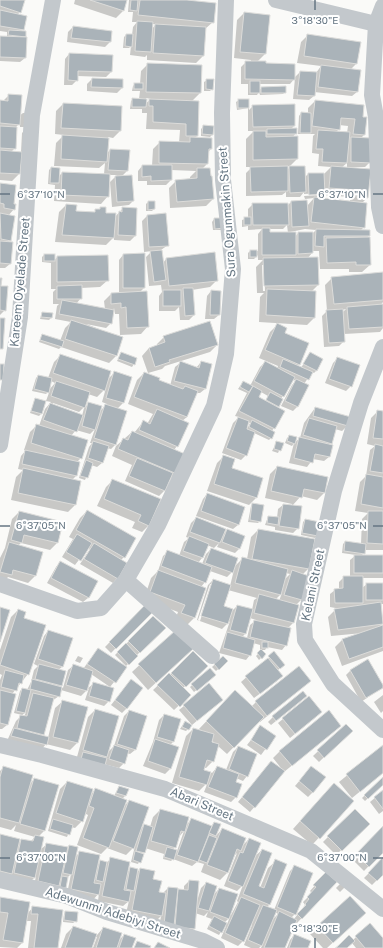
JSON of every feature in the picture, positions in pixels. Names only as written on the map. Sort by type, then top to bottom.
[{"type":"street","name":"Kareem Oyelade Street","points":[[0,445],[20,317],[32,115],[53,0]]},
{"type":"street","name":"Sura Ogunmakin Street","points":[[0,584],[77,611],[101,608],[126,580],[158,525],[214,406],[226,354],[234,269],[223,180],[222,113],[226,0]]},
{"type":"street","points":[[276,0],[376,24]]},
{"type":"street","points":[[383,6],[376,24],[372,95],[380,118],[379,207],[383,226]]},
{"type":"street","name":"Kelani Street","points":[[383,348],[360,403],[336,484],[304,624],[305,640],[333,684],[383,730]]},
{"type":"street","points":[[126,580],[212,656]]},
{"type":"street","name":"Abari Street","points":[[0,745],[42,754],[172,792],[311,851],[383,909]]},
{"type":"street","name":"Adewunmi Adebiyi Street","points":[[0,880],[67,896],[107,912],[204,946]]},
{"type":"building","points":[[0,0],[25,0],[21,13],[0,6]]},
{"type":"building","points":[[90,0],[127,0],[124,11]]},
{"type":"building","points":[[131,0],[138,0],[137,11],[130,10]]},
{"type":"building","points":[[140,0],[187,0],[216,3],[214,23],[138,15]]},
{"type":"building","points":[[0,10],[27,16],[24,30],[0,26]]},
{"type":"building","points":[[244,12],[270,15],[266,54],[240,52]]},
{"type":"building","points":[[137,21],[153,22],[151,52],[135,51]]},
{"type":"building","points":[[155,24],[206,27],[204,56],[153,53]]},
{"type":"building","points":[[73,26],[112,31],[111,42],[71,38]]},
{"type":"building","points":[[9,30],[26,31],[26,37],[8,35]]},
{"type":"building","points":[[126,34],[133,34],[132,47],[125,46]]},
{"type":"building","points":[[307,34],[361,42],[357,64],[304,56]]},
{"type":"building","points":[[0,36],[27,37],[26,58],[0,57]]},
{"type":"building","points":[[69,53],[113,55],[112,72],[78,71],[78,81],[68,80]]},
{"type":"building","points":[[245,61],[266,61],[266,63],[295,64],[295,80],[245,79]]},
{"type":"building","points":[[147,63],[202,65],[201,93],[146,92]]},
{"type":"building","points":[[321,65],[361,70],[358,92],[318,87]]},
{"type":"building","points":[[300,71],[317,72],[315,96],[297,95]]},
{"type":"building","points":[[92,78],[123,79],[123,88],[91,87]]},
{"type":"building","points":[[206,79],[214,79],[213,90],[206,89]]},
{"type":"building","points":[[250,81],[260,81],[260,93],[250,93]]},
{"type":"building","points":[[134,83],[143,83],[143,89],[134,89]]},
{"type":"building","points":[[286,86],[286,93],[261,93],[261,87]]},
{"type":"building","points":[[8,94],[22,95],[20,125],[0,123],[0,100],[8,101]]},
{"type":"building","points":[[132,98],[147,99],[146,107],[132,107]]},
{"type":"building","points":[[149,99],[199,101],[198,136],[186,136],[186,124],[153,122],[153,106],[149,106]]},
{"type":"building","points":[[238,99],[249,99],[249,108],[238,108]]},
{"type":"building","points":[[315,100],[364,105],[363,117],[367,117],[365,135],[353,134],[355,119],[341,118],[340,130],[312,126]]},
{"type":"building","points":[[63,103],[122,106],[121,131],[61,128]]},
{"type":"building","points":[[295,104],[295,126],[253,127],[252,105]]},
{"type":"building","points":[[301,112],[311,113],[311,133],[300,133]]},
{"type":"building","points":[[203,125],[214,126],[213,135],[202,134]]},
{"type":"building","points":[[0,126],[17,127],[16,149],[0,148]]},
{"type":"building","points":[[297,128],[297,134],[267,134],[267,129]]},
{"type":"building","points":[[318,130],[350,132],[347,163],[322,162],[323,149],[316,149]]},
{"type":"building","points":[[253,131],[266,131],[266,137],[298,136],[298,159],[253,160]]},
{"type":"building","points":[[62,135],[109,138],[107,162],[61,159]]},
{"type":"building","points":[[190,137],[212,138],[212,149],[209,149],[208,164],[159,163],[159,141],[190,142]]},
{"type":"building","points":[[351,137],[371,138],[371,163],[351,162]]},
{"type":"building","points":[[110,149],[130,150],[128,171],[108,170]]},
{"type":"building","points":[[0,150],[22,152],[20,174],[0,173]]},
{"type":"building","points":[[142,165],[172,165],[172,180],[151,181],[151,176],[142,177]]},
{"type":"building","points":[[288,166],[288,191],[251,192],[250,167]]},
{"type":"building","points":[[289,166],[305,166],[306,192],[290,193]]},
{"type":"building","points":[[331,166],[371,169],[368,198],[356,197],[357,190],[329,188]]},
{"type":"building","points":[[51,167],[60,168],[59,183],[50,183]]},
{"type":"building","points":[[197,168],[210,168],[214,199],[177,202],[175,180],[197,178]]},
{"type":"building","points":[[62,172],[110,174],[109,197],[61,195]]},
{"type":"building","points":[[308,173],[324,173],[325,194],[309,195]]},
{"type":"building","points":[[132,175],[134,201],[117,202],[115,176]]},
{"type":"building","points":[[0,183],[16,185],[14,204],[16,204],[15,210],[4,208],[4,204],[0,203]]},
{"type":"building","points":[[314,197],[367,203],[365,228],[311,222]]},
{"type":"building","points":[[307,200],[309,226],[292,227],[291,201]]},
{"type":"building","points":[[148,201],[155,201],[155,209],[148,210]]},
{"type":"building","points":[[252,203],[288,203],[289,225],[253,225]]},
{"type":"building","points":[[66,204],[77,205],[76,211],[95,212],[95,209],[106,207],[106,213],[116,213],[114,238],[62,235]]},
{"type":"building","points":[[122,207],[137,208],[136,236],[118,235],[119,211],[122,212]]},
{"type":"building","points":[[0,213],[15,216],[11,241],[1,239]]},
{"type":"building","points":[[166,213],[169,246],[149,247],[147,215]]},
{"type":"building","points":[[244,217],[251,217],[251,225],[244,225]]},
{"type":"building","points":[[214,218],[223,218],[224,228],[215,229]]},
{"type":"building","points":[[262,228],[270,228],[270,232],[296,232],[296,255],[262,255]]},
{"type":"building","points":[[316,229],[370,230],[370,236],[324,236],[324,247],[315,246]]},
{"type":"building","points":[[298,232],[313,232],[313,253],[298,254]]},
{"type":"building","points":[[370,237],[371,265],[356,265],[356,262],[327,263],[326,238]]},
{"type":"building","points":[[0,241],[13,242],[11,264],[0,263]]},
{"type":"building","points":[[162,250],[166,280],[154,282],[150,251]]},
{"type":"building","points":[[250,250],[257,250],[257,257],[250,257]]},
{"type":"building","points":[[215,252],[218,281],[169,286],[166,258]]},
{"type":"building","points":[[145,253],[145,288],[123,288],[123,254]]},
{"type":"building","points":[[44,254],[55,254],[55,261],[44,261]]},
{"type":"building","points":[[108,255],[109,281],[57,282],[57,256]]},
{"type":"building","points":[[318,257],[319,285],[264,286],[263,258]]},
{"type":"building","points":[[383,272],[383,300],[334,304],[331,277]]},
{"type":"building","points":[[0,278],[2,278],[1,286],[8,286],[6,311],[0,310]]},
{"type":"building","points":[[82,285],[82,299],[57,299],[57,286]]},
{"type":"building","points":[[183,288],[193,288],[195,315],[185,316]]},
{"type":"building","points":[[267,289],[316,291],[315,318],[266,315]]},
{"type":"building","points":[[163,290],[181,290],[181,306],[163,306]]},
{"type":"building","points":[[211,290],[221,291],[220,315],[210,315]]},
{"type":"building","points":[[147,291],[149,327],[127,328],[126,307],[121,308],[121,303],[111,304],[111,293]]},
{"type":"building","points":[[62,300],[114,310],[112,324],[59,314]]},
{"type":"building","points":[[383,304],[383,327],[349,329],[347,307]]},
{"type":"building","points":[[343,309],[345,342],[329,343],[326,310]]},
{"type":"building","points":[[42,312],[53,313],[52,318],[41,317]]},
{"type":"building","points":[[0,318],[5,318],[3,349],[0,349]]},
{"type":"building","points":[[71,320],[123,337],[117,356],[65,339]]},
{"type":"building","points":[[210,321],[218,345],[169,360],[170,362],[155,367],[149,348],[165,342],[163,336]]},
{"type":"building","points":[[277,323],[287,328],[285,333],[309,343],[300,365],[265,350]]},
{"type":"building","points":[[42,334],[64,341],[62,347],[40,340]]},
{"type":"building","points":[[121,352],[137,358],[135,365],[118,359]]},
{"type":"building","points":[[310,352],[323,359],[317,371],[303,364]]},
{"type":"building","points":[[60,354],[111,371],[105,391],[53,373]]},
{"type":"building","points":[[337,357],[360,365],[352,387],[329,379]]},
{"type":"building","points":[[283,359],[313,372],[309,380],[280,367]]},
{"type":"building","points":[[180,361],[199,368],[201,361],[212,364],[206,389],[174,381]]},
{"type":"building","points":[[265,361],[295,377],[284,397],[254,381]]},
{"type":"building","points":[[0,364],[4,364],[3,380],[0,380]]},
{"type":"building","points":[[114,371],[132,377],[124,403],[106,398]]},
{"type":"building","points":[[144,372],[160,378],[159,380],[183,389],[185,386],[198,391],[187,417],[134,397]]},
{"type":"building","points":[[38,375],[52,378],[49,393],[34,389]]},
{"type":"building","points":[[296,379],[309,385],[298,407],[285,401]]},
{"type":"building","points":[[56,381],[90,392],[85,408],[51,396]]},
{"type":"building","points":[[243,381],[253,386],[249,392],[240,387]]},
{"type":"building","points":[[253,386],[262,391],[259,397],[285,411],[275,429],[239,411]]},
{"type":"building","points":[[270,392],[283,399],[279,407],[266,400]]},
{"type":"building","points":[[35,398],[46,401],[42,414],[31,411]]},
{"type":"building","points":[[88,402],[102,406],[95,430],[82,426]]},
{"type":"building","points":[[50,403],[83,415],[77,432],[43,420]]},
{"type":"building","points":[[105,404],[127,411],[116,445],[94,438]]},
{"type":"building","points":[[315,407],[351,417],[348,426],[313,416]]},
{"type":"building","points":[[157,409],[189,423],[178,447],[139,430],[143,420],[150,424]]},
{"type":"building","points":[[377,410],[383,411],[383,439],[373,438]]},
{"type":"building","points":[[238,417],[249,421],[247,429],[255,432],[247,456],[226,448]]},
{"type":"building","points":[[309,418],[337,426],[332,444],[303,435]]},
{"type":"building","points":[[252,420],[275,432],[272,439],[249,427]]},
{"type":"building","points":[[36,424],[88,440],[82,459],[31,443]]},
{"type":"building","points":[[132,431],[185,454],[177,474],[118,449],[123,438],[128,440]]},
{"type":"building","points":[[289,435],[297,437],[295,444],[287,441]]},
{"type":"building","points":[[299,437],[333,445],[330,457],[315,454],[313,463],[294,458]]},
{"type":"building","points":[[93,441],[109,446],[103,463],[88,458]]},
{"type":"building","points":[[276,441],[284,443],[281,451],[274,449]]},
{"type":"building","points":[[375,444],[383,446],[383,473],[370,471]]},
{"type":"building","points":[[25,450],[80,462],[77,476],[22,464]]},
{"type":"building","points":[[223,455],[235,459],[232,468],[263,478],[257,498],[214,484]]},
{"type":"building","points":[[137,458],[173,473],[165,491],[129,476]]},
{"type":"building","points":[[86,460],[93,463],[88,478],[80,476]]},
{"type":"building","points":[[277,466],[328,477],[325,493],[304,489],[302,498],[271,491]]},
{"type":"building","points":[[23,468],[81,481],[76,505],[18,493]]},
{"type":"building","points":[[366,474],[383,477],[383,508],[361,504]]},
{"type":"building","points":[[112,479],[161,499],[149,526],[138,521],[141,515],[104,499]]},
{"type":"building","points":[[207,493],[245,507],[239,525],[201,511]]},
{"type":"building","points":[[252,503],[264,505],[261,522],[250,520]]},
{"type":"building","points":[[283,504],[302,506],[299,529],[279,526]]},
{"type":"building","points":[[87,510],[136,538],[125,558],[76,530]]},
{"type":"building","points":[[19,511],[63,522],[58,543],[24,535],[22,543],[11,540]]},
{"type":"building","points":[[368,511],[383,511],[383,544],[367,543]]},
{"type":"building","points":[[268,516],[279,517],[278,525],[267,523]]},
{"type":"building","points":[[196,517],[226,529],[220,543],[190,532]]},
{"type":"building","points":[[305,519],[320,522],[318,536],[302,533]]},
{"type":"building","points":[[227,529],[245,536],[240,549],[222,542]]},
{"type":"building","points":[[258,529],[315,539],[309,569],[252,559]]},
{"type":"building","points":[[77,534],[92,543],[81,561],[66,552]]},
{"type":"building","points":[[189,536],[209,544],[203,558],[183,551]]},
{"type":"building","points":[[345,541],[366,544],[365,554],[344,551]]},
{"type":"building","points":[[9,542],[43,552],[36,576],[13,570],[12,575],[0,572]]},
{"type":"building","points":[[94,543],[127,563],[118,579],[84,559]]},
{"type":"building","points":[[211,548],[238,558],[233,573],[205,563]]},
{"type":"building","points":[[167,550],[212,567],[206,583],[161,566]]},
{"type":"building","points":[[354,555],[383,555],[383,573],[354,573]]},
{"type":"building","points":[[242,557],[288,569],[281,595],[235,583]]},
{"type":"building","points":[[60,561],[98,581],[89,598],[51,578]]},
{"type":"building","points":[[158,570],[206,588],[195,618],[181,613],[185,605],[150,592]]},
{"type":"building","points":[[292,570],[309,576],[302,600],[284,595]]},
{"type":"building","points":[[343,576],[363,576],[363,603],[335,603],[334,589],[343,588]]},
{"type":"building","points":[[213,579],[231,585],[224,606],[233,609],[228,624],[201,616]]},
{"type":"building","points":[[366,583],[383,583],[383,600],[366,600]]},
{"type":"building","points":[[259,594],[299,605],[294,623],[254,613]]},
{"type":"building","points":[[381,602],[383,624],[338,630],[334,609]]},
{"type":"building","points":[[145,605],[153,612],[116,649],[109,642]]},
{"type":"building","points":[[237,605],[253,609],[246,634],[230,630]]},
{"type":"building","points":[[0,607],[10,610],[0,642]]},
{"type":"building","points":[[18,609],[26,612],[24,618],[46,625],[29,675],[0,665]]},
{"type":"building","points":[[153,616],[166,628],[140,653],[128,641]]},
{"type":"building","points":[[254,620],[291,628],[287,646],[250,637]]},
{"type":"building","points":[[383,625],[383,647],[349,659],[342,639]]},
{"type":"building","points":[[48,630],[73,638],[63,667],[38,659]]},
{"type":"building","points":[[176,630],[193,649],[156,683],[138,664]]},
{"type":"building","points":[[227,632],[255,640],[251,656],[223,648]]},
{"type":"building","points":[[262,642],[268,642],[268,648],[262,648]]},
{"type":"building","points":[[126,643],[138,656],[129,665],[117,652]]},
{"type":"building","points":[[98,648],[127,667],[116,683],[87,664]]},
{"type":"building","points":[[261,649],[266,654],[262,659],[257,653]]},
{"type":"building","points":[[193,651],[208,666],[186,687],[171,673]]},
{"type":"building","points":[[274,651],[285,665],[280,669],[268,656]]},
{"type":"building","points":[[223,656],[228,661],[219,670],[214,664]]},
{"type":"building","points":[[268,658],[283,676],[260,694],[245,676]]},
{"type":"building","points":[[368,659],[383,685],[383,688],[366,698],[350,670]]},
{"type":"building","points":[[39,664],[66,671],[62,686],[35,679]]},
{"type":"building","points":[[73,664],[93,671],[87,691],[66,685]]},
{"type":"building","points":[[299,666],[311,681],[267,716],[255,701]]},
{"type":"building","points":[[210,668],[216,675],[197,691],[191,684]]},
{"type":"building","points":[[5,670],[24,675],[22,684],[19,683],[17,691],[1,687]]},
{"type":"building","points":[[169,673],[191,695],[180,707],[157,685]]},
{"type":"building","points":[[32,679],[62,687],[60,697],[30,689]]},
{"type":"building","points":[[131,679],[143,688],[127,709],[115,700]]},
{"type":"building","points":[[93,682],[114,688],[110,702],[89,696]]},
{"type":"building","points":[[209,683],[223,700],[197,721],[183,705]]},
{"type":"building","points":[[22,688],[31,690],[25,713],[16,711]]},
{"type":"building","points":[[0,690],[16,694],[8,725],[0,723]]},
{"type":"building","points":[[235,690],[264,717],[234,748],[206,721]]},
{"type":"building","points":[[303,691],[307,696],[276,721],[272,716]]},
{"type":"building","points":[[33,693],[54,698],[44,735],[17,728],[20,715],[27,716]]},
{"type":"building","points":[[309,696],[322,712],[295,734],[282,718]]},
{"type":"building","points":[[62,700],[88,707],[78,743],[53,737]]},
{"type":"building","points":[[95,709],[119,716],[107,757],[83,750]]},
{"type":"building","points":[[129,710],[147,716],[136,750],[117,744]]},
{"type":"building","points":[[329,710],[341,726],[292,766],[279,751]]},
{"type":"building","points":[[164,714],[181,719],[174,742],[157,737]]},
{"type":"building","points":[[185,721],[192,725],[189,730],[182,727]]},
{"type":"building","points":[[346,724],[353,731],[324,758],[317,750]]},
{"type":"building","points":[[260,725],[276,736],[267,750],[251,740]]},
{"type":"building","points":[[14,728],[49,737],[47,745],[11,736]]},
{"type":"building","points":[[193,728],[214,734],[212,742],[219,744],[214,762],[207,760],[204,770],[211,772],[207,785],[179,777]]},
{"type":"building","points":[[155,739],[179,747],[171,769],[148,761]]},
{"type":"building","points":[[114,745],[129,750],[125,764],[109,759]]},
{"type":"building","points":[[383,745],[383,773],[360,792],[346,774]]},
{"type":"building","points":[[238,746],[257,754],[248,777],[229,769]]},
{"type":"building","points":[[83,752],[107,758],[105,765],[81,759]]},
{"type":"building","points":[[271,761],[285,771],[255,808],[242,797]]},
{"type":"building","points":[[3,766],[33,775],[19,823],[0,818],[0,777]]},
{"type":"building","points":[[217,766],[239,774],[236,782],[242,784],[237,798],[208,787]]},
{"type":"building","points":[[311,766],[326,777],[313,793],[299,781]]},
{"type":"building","points":[[383,777],[383,785],[368,799],[364,795]]},
{"type":"building","points":[[34,778],[59,785],[45,831],[20,824]]},
{"type":"building","points":[[67,781],[93,789],[83,822],[56,813]]},
{"type":"building","points":[[334,783],[354,801],[320,839],[300,821]]},
{"type":"building","points":[[119,786],[129,789],[126,796],[116,793]]},
{"type":"building","points":[[95,788],[127,800],[109,848],[83,838],[94,808],[89,806]]},
{"type":"building","points":[[383,790],[383,809],[374,797]]},
{"type":"building","points":[[129,800],[149,807],[134,849],[113,841]]},
{"type":"building","points":[[160,809],[189,817],[185,832],[181,831],[176,848],[151,841]]},
{"type":"building","points":[[355,809],[370,824],[342,851],[327,836]]},
{"type":"building","points":[[191,818],[212,826],[198,862],[177,855]]},
{"type":"building","points":[[53,819],[73,825],[70,835],[50,829]]},
{"type":"building","points":[[214,822],[221,824],[216,836],[209,833]]},
{"type":"building","points":[[144,824],[153,827],[145,853],[136,851]]},
{"type":"building","points":[[383,826],[383,853],[369,867],[356,854]]},
{"type":"building","points":[[222,828],[246,838],[241,851],[237,849],[228,873],[207,865]]},
{"type":"building","points":[[0,834],[20,839],[12,874],[0,871]]},
{"type":"building","points":[[35,835],[44,837],[35,878],[14,873],[21,839],[33,841]]},
{"type":"building","points":[[209,835],[217,838],[207,863],[199,860]]},
{"type":"building","points":[[249,838],[261,843],[243,887],[228,881],[240,852],[243,853]]},
{"type":"building","points":[[46,843],[68,847],[59,886],[38,881]]},
{"type":"building","points":[[69,845],[78,847],[72,875],[63,873]]},
{"type":"building","points":[[167,847],[177,850],[174,860],[164,857]]},
{"type":"building","points":[[262,849],[272,853],[259,886],[264,888],[275,859],[287,864],[270,905],[243,894]]},
{"type":"building","points":[[79,851],[100,855],[94,883],[101,884],[99,895],[71,889]]},
{"type":"building","points":[[135,851],[144,854],[141,863],[133,860]]},
{"type":"building","points":[[110,857],[130,862],[124,890],[131,891],[129,902],[102,896]]},
{"type":"building","points":[[383,857],[383,875],[377,881],[368,873]]},
{"type":"building","points":[[100,860],[107,862],[103,882],[96,880]]},
{"type":"building","points":[[294,865],[313,873],[296,915],[277,907]]},
{"type":"building","points":[[130,867],[138,869],[134,891],[126,889]]},
{"type":"building","points":[[140,868],[155,871],[153,879],[162,881],[159,892],[166,893],[162,916],[132,910]]},
{"type":"building","points":[[326,872],[337,882],[302,919],[297,914],[306,905],[305,904],[309,899],[307,897],[316,887],[313,885]]},
{"type":"building","points":[[62,876],[68,877],[66,888],[60,887]]},
{"type":"building","points":[[189,880],[199,881],[195,929],[175,927],[178,889],[188,890]]},
{"type":"building","points":[[206,882],[217,886],[209,911],[198,908]]},
{"type":"building","points":[[168,887],[178,888],[174,926],[164,925]]},
{"type":"building","points":[[219,888],[238,894],[229,919],[210,912]]},
{"type":"building","points":[[350,896],[366,913],[333,943],[317,926]]},
{"type":"building","points":[[0,897],[30,902],[23,943],[3,940],[8,913],[0,912]]},
{"type":"building","points":[[241,897],[260,905],[244,942],[225,933]]},
{"type":"building","points":[[263,905],[277,910],[262,946],[248,940]]},
{"type":"building","points":[[32,906],[63,910],[58,948],[34,948],[38,914],[31,914]]},
{"type":"building","points":[[65,911],[78,912],[77,922],[64,920]]},
{"type":"building","points":[[279,911],[297,920],[285,948],[264,948]]},
{"type":"building","points":[[214,916],[227,923],[222,933],[209,926]]},
{"type":"building","points":[[370,923],[383,938],[383,948],[365,948],[355,936]]},
{"type":"building","points":[[73,926],[97,934],[92,948],[65,948]]},
{"type":"building","points":[[103,927],[122,933],[117,948],[96,948]]},
{"type":"building","points":[[124,934],[136,938],[132,948],[119,948]]},
{"type":"building","points":[[294,934],[311,941],[308,948],[289,948]]},
{"type":"building","points":[[349,935],[355,941],[347,948],[336,948]]},
{"type":"building","points":[[137,941],[151,946],[150,948],[134,948]]},
{"type":"building","points":[[158,942],[170,948],[154,948]]}]
